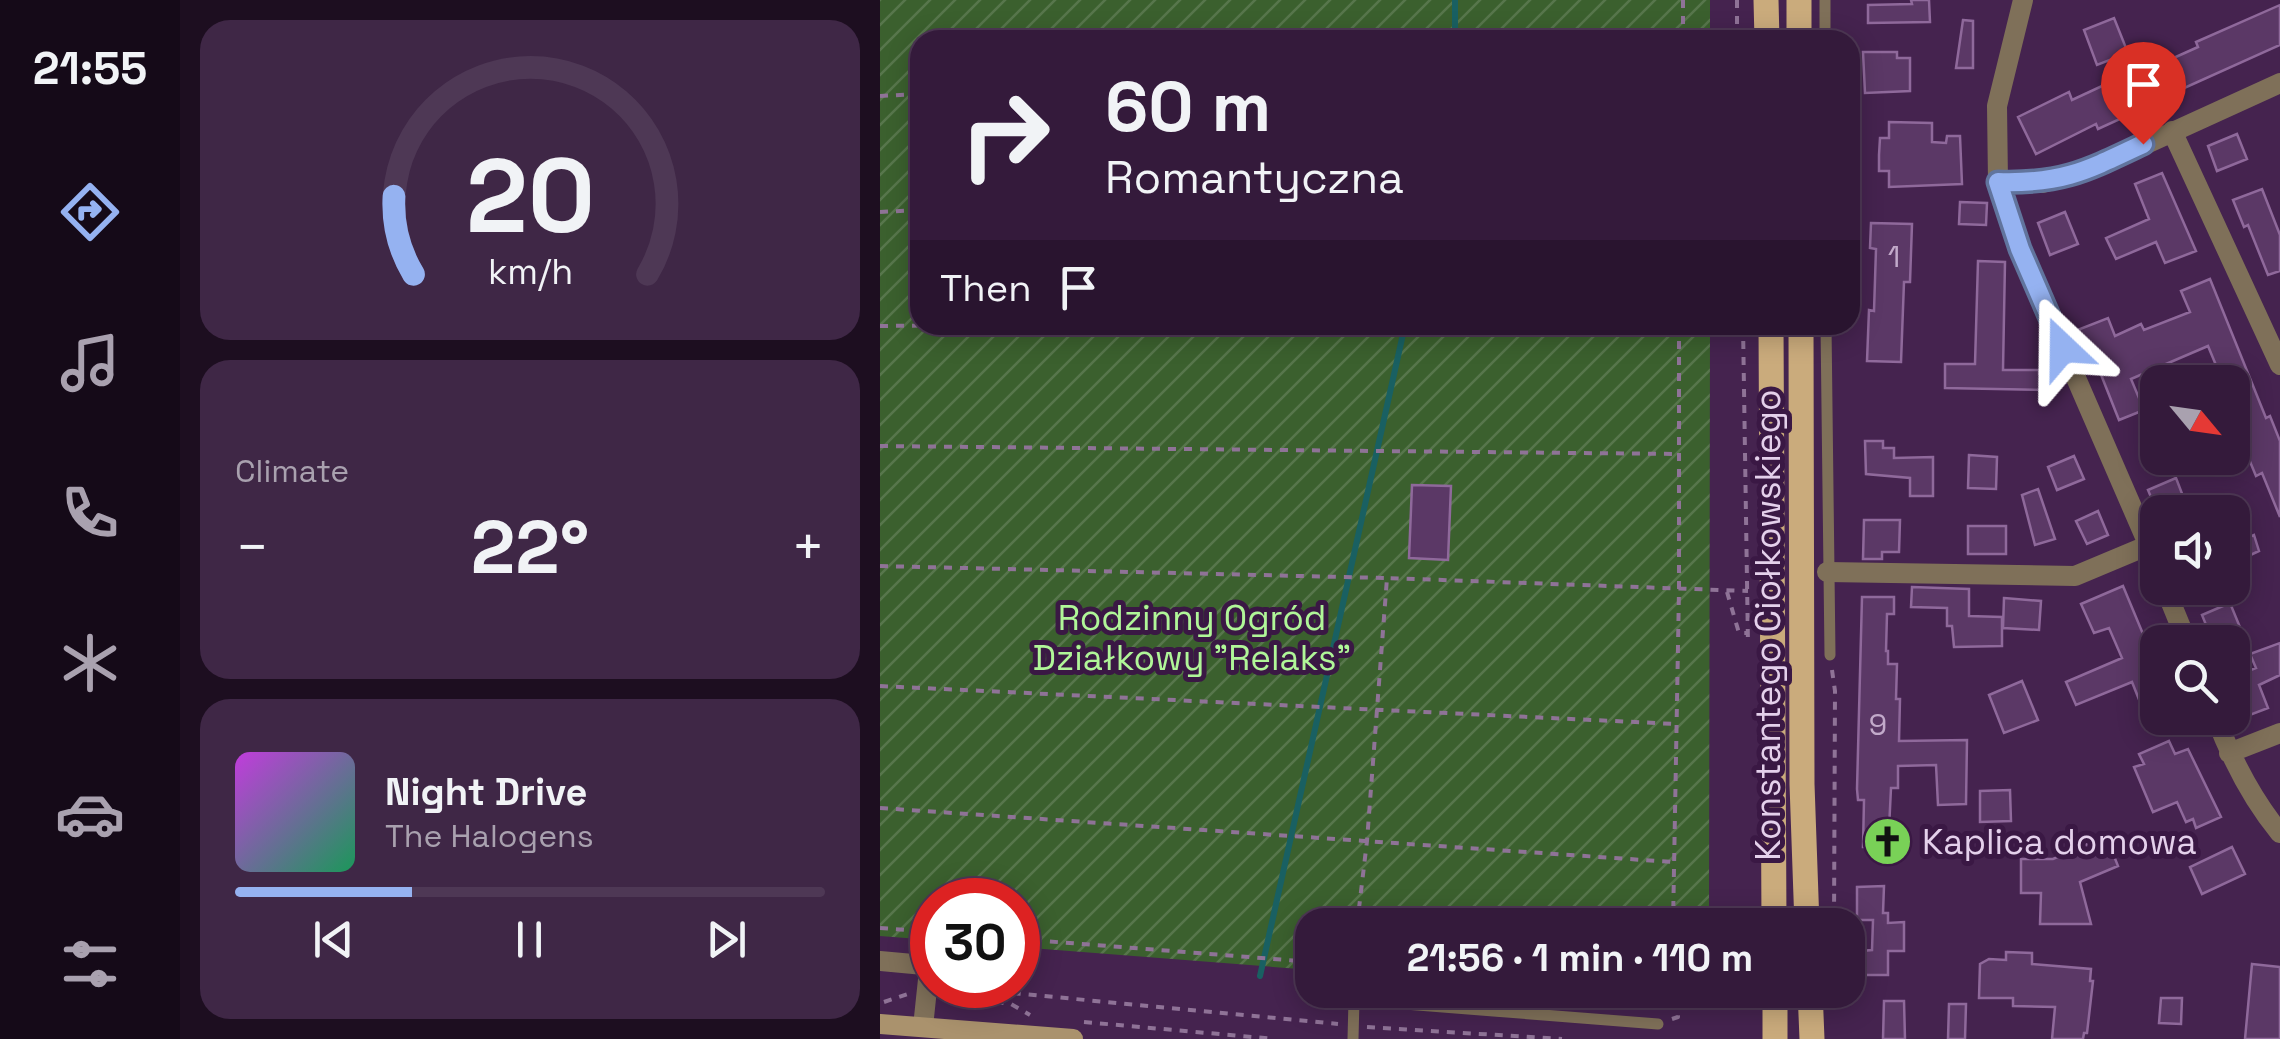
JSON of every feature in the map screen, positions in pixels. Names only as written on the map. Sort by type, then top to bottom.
[{"type":"main road","points":[[1766,0],[1767,30]]},
{"type":"main road","points":[[1799,0],[1800,30]]},
{"type":"main road","name":"Konstantego Ciołkowskiego","points":[[1771,335],[1774,908]]},
{"type":"main road","name":"Konstantego Ciołkowskiego","points":[[1800,335],[1806,908]]},
{"type":"main road","points":[[1775,1008],[1776,1039]]},
{"type":"main road","points":[[1811,1008],[1812,1039]]},
{"type":"street","points":[[2023,0],[1997,106],[1998,182],[2020,249],[2140,523]]},
{"type":"street","points":[[1998,182],[2042,183],[2085,172],[2280,83]]},
{"type":"street","points":[[2172,131],[2280,365]]},
{"type":"street","points":[[1827,572],[2075,576],[2140,548]]},
{"type":"street","points":[[2229,752],[2280,732]]},
{"type":"street","points":[[2222,735],[2256,803],[2280,833]]},
{"type":"street","points":[[880,961],[910,964]]},
{"type":"street","points":[[924,1027],[926,1008]]},
{"type":"street","points":[[880,1024],[1072,1030]]},
{"type":"lane","points":[[1825,0],[1825,30]]},
{"type":"lane","points":[[1826,335],[1830,655]]},
{"type":"lane","points":[[1353,1032],[1354,1000],[1658,1024]]},
{"type":"path","points":[[1683,0],[1684,30]]},
{"type":"path","points":[[1737,0],[1738,30]]},
{"type":"path","points":[[880,96],[910,94]]},
{"type":"path","points":[[880,212],[910,210]]},
{"type":"path","points":[[880,326],[910,326]]},
{"type":"path","points":[[1673,908],[1679,335]]},
{"type":"path","points":[[880,446],[1679,454]]},
{"type":"path","points":[[880,566],[1387,578],[1747,592]]},
{"type":"path","points":[[1358,908],[1387,578]]},
{"type":"path","points":[[1727,592],[1739,633],[1747,633]]},
{"type":"path","points":[[1830,655],[1835,691],[1834,908]]},
{"type":"path","points":[[880,686],[1676,724]]},
{"type":"path","points":[[880,808],[1673,862]]},
{"type":"path","points":[[880,928],[910,930]]},
{"type":"path","points":[[1040,941],[1295,961]]},
{"type":"path","points":[[880,1004],[910,993]]},
{"type":"path","points":[[1040,1000],[1353,1032],[1562,1039]]},
{"type":"path","points":[[1018,1008],[1034,1017]]},
{"type":"path","points":[[1658,1024],[1678,1017],[1678,1008]]},
{"type":"path","points":[[1072,1030],[1276,1039]]},
{"type":"green space","name":"Rodzinny Ogród Działkowy \"Relaks\"","points":[[880,0],[1710,0],[1710,30],[910,30],[910,335],[1710,335],[1709,908],[1295,908],[1295,969],[1040,949],[1040,878],[910,878],[910,938],[880,936]]},
{"type":"building","points":[[1911,0],[1929,0],[1930,22],[1868,23],[1868,5],[1912,4]]},
{"type":"building","points":[[2280,5],[2280,45],[2162,98],[2149,69],[2198,47],[2196,42]]},
{"type":"building","points":[[2114,18],[2128,53],[2097,65],[2084,30]]},
{"type":"building","points":[[1963,20],[1973,21],[1973,68],[1956,68]]},
{"type":"building","points":[[1863,52],[1897,52],[1897,58],[1910,58],[1910,91],[1865,93]]},
{"type":"building","points":[[2115,80],[2131,114],[2098,129],[2096,124],[2036,154],[2018,117],[2069,92],[2072,100]]},
{"type":"building","points":[[1889,122],[1932,123],[1932,142],[1946,143],[1947,136],[1960,136],[1962,184],[1889,187],[1889,171],[1879,171],[1879,155],[1880,138],[1889,138]]},
{"type":"building","points":[[2237,134],[2247,159],[2217,171],[2208,146]]},
{"type":"building","points":[[2162,173],[2196,251],[2165,263],[2156,242],[2116,259],[2106,238],[2149,219],[2135,184]]},
{"type":"building","points":[[2262,189],[2280,235],[2280,271],[2268,275],[2248,225],[2244,227],[2233,200]]},
{"type":"building","points":[[1960,202],[1987,203],[1986,225],[1959,224]]},
{"type":"building","points":[[2065,212],[2078,244],[2050,255],[2038,223]]},
{"type":"building","points":[[1871,223],[1912,224],[1910,282],[1904,282],[1901,362],[1867,361],[1876,249],[1870,248]]},
{"type":"building","points":[[1978,261],[2005,262],[2003,370],[2039,370],[2039,374],[2046,374],[2046,390],[1945,388],[1945,364],[1975,364]]},
{"type":"building","points":[[2210,279],[2245,365],[2216,365],[2208,346],[2164,365],[2140,365],[2140,375],[2131,379],[2140,412],[2119,420],[2096,362],[2089,365],[2075,331],[2108,318],[2115,336],[2141,324],[2144,330],[2190,312],[2181,291]]},
{"type":"building","points":[[2250,378],[2280,441],[2280,517],[2262,473],[2256,476],[2250,462]]},
{"type":"building","points":[[1865,441],[1883,441],[1883,448],[1894,448],[1894,458],[1933,457],[1933,496],[1910,496],[1910,478],[1866,474]]},
{"type":"building","points":[[1969,455],[1997,457],[1996,489],[1968,488]]},
{"type":"building","points":[[2074,456],[2084,479],[2057,490],[2048,467]]},
{"type":"building","points":[[2176,478],[2183,495],[2150,495],[2148,490]]},
{"type":"building","points":[[1412,485],[1451,486],[1448,560],[1409,558]]},
{"type":"building","points":[[2038,489],[2055,539],[2035,545],[2022,495]]},
{"type":"building","points":[[2098,511],[2108,535],[2087,544],[2076,521]]},
{"type":"building","points":[[1864,520],[1900,520],[1899,552],[1882,552],[1882,559],[1863,559]]},
{"type":"building","points":[[1968,526],[2006,526],[2006,554],[1968,554]]},
{"type":"building","points":[[2254,535],[2259,551],[2250,555],[2250,537]]},
{"type":"building","points":[[2123,586],[2140,627],[2140,702],[2132,682],[2076,705],[2066,682],[2122,658],[2109,628],[2094,633],[2081,604]]},
{"type":"building","points":[[1912,587],[1969,589],[1969,616],[2002,617],[2002,646],[1954,647],[1952,626],[1947,626],[1947,608],[1911,607]]},
{"type":"building","points":[[1862,597],[1894,597],[1894,614],[1887,614],[1886,651],[1888,664],[1897,664],[1899,741],[1967,740],[1966,804],[1938,805],[1936,765],[1898,766],[1898,788],[1891,788],[1889,829],[1901,829],[1901,855],[1870,855],[1870,847],[1863,847],[1864,800],[1858,800],[1857,789]]},
{"type":"building","points":[[2004,598],[2041,601],[2039,630],[2003,628]]},
{"type":"building","points":[[2231,605],[2239,625],[2206,625],[2202,615]]},
{"type":"building","points":[[2280,643],[2280,675],[2259,685],[2268,708],[2250,715],[2250,670],[2256,668],[2250,654]]},
{"type":"building","points":[[2022,681],[2038,720],[2004,733],[1989,695]]},
{"type":"building","points":[[2169,741],[2175,754],[2188,749],[2221,817],[2196,828],[2193,819],[2186,822],[2177,802],[2153,812],[2134,767],[2144,764],[2139,754]]},
{"type":"building","points":[[2010,790],[2011,821],[1980,822],[1980,791]]},
{"type":"building","points":[[2106,836],[2118,866],[2080,882],[2091,924],[2040,924],[2041,893],[2021,893],[2021,859],[2053,859]]},
{"type":"building","points":[[2232,847],[2245,874],[2202,894],[2190,867]]},
{"type":"building","points":[[1884,886],[1883,913],[1888,913],[1888,923],[1904,922],[1904,951],[1888,951],[1888,975],[1865,975],[1865,951],[1872,950],[1873,920],[1865,920],[1865,908],[1857,908],[1857,887]]},
{"type":"building","points":[[2006,952],[2032,953],[2032,964],[2091,969],[2093,981],[2083,1039],[2052,1039],[2055,1007],[2013,1006],[2013,998],[1979,998],[1980,964],[1989,959],[2006,960]]},
{"type":"building","points":[[2252,964],[2280,967],[2280,1039],[2245,1039]]},
{"type":"building","points":[[2161,998],[2182,998],[2181,1024],[2159,1023]]},
{"type":"building","points":[[1884,1001],[1904,1001],[1905,1039],[1883,1039]]},
{"type":"building","points":[[1949,1004],[1966,1004],[1965,1039],[1948,1039]]},
{"type":"waterway","points":[[1455,0],[1455,30]]},
{"type":"waterway","points":[[1260,976],[1403,335]]},
{"type":"place","name":"Kaplica domowa","points":[[1887,842]]},
{"type":"route","points":[[2063,348],[2020,249],[1998,182],[2042,183],[2085,172],[2143,144]]}]
